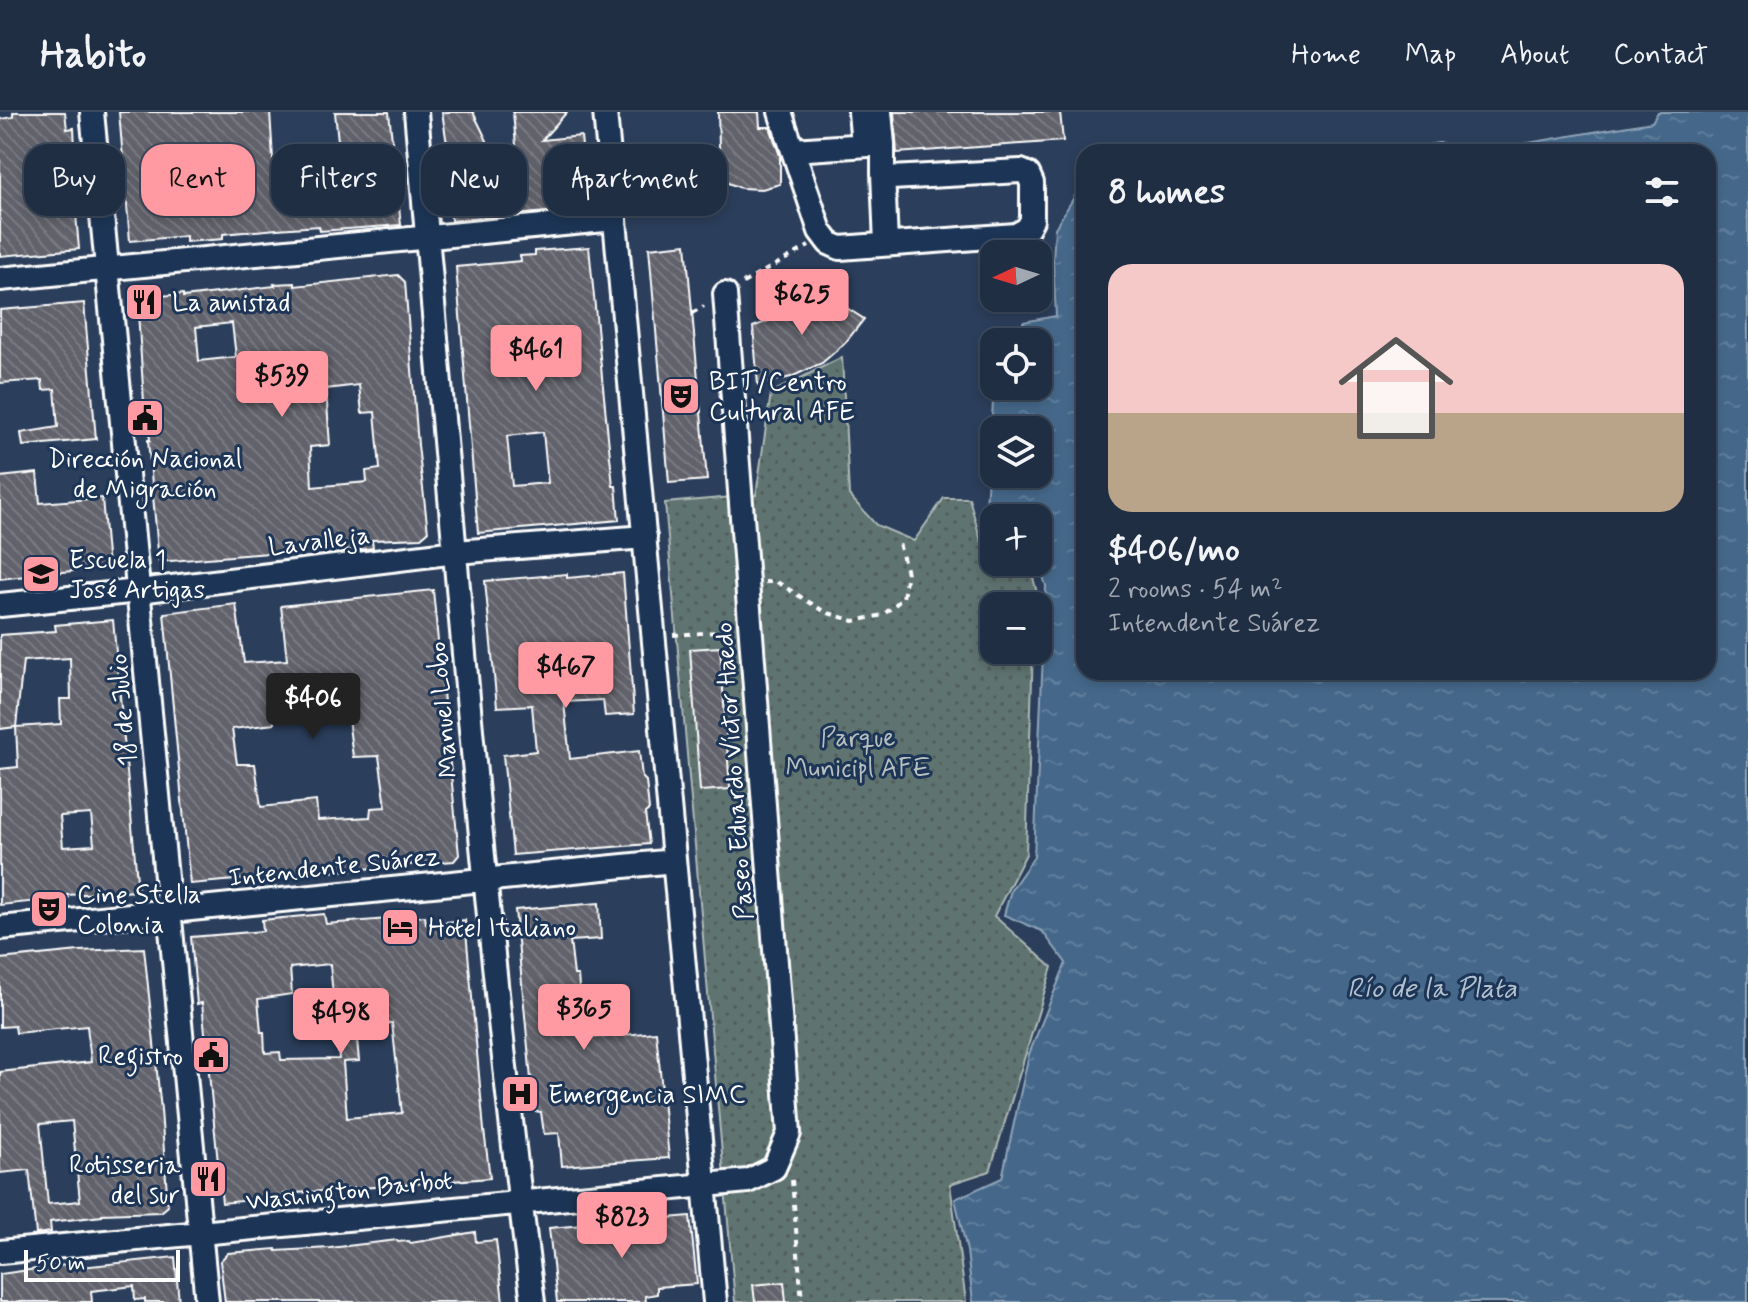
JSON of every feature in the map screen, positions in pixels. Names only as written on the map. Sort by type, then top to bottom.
[{"type":"street","name":"18 de Julio","points":[[92,112],[207,1302]]},
{"type":"street","name":"Manuel Lobo","points":[[416,112],[485,879],[533,1302]]},
{"type":"street","points":[[605,112],[715,1302]]},
{"type":"street","points":[[780,112],[820,231],[829,243],[840,248],[1016,235],[1027,229],[1032,220],[1032,183],[1028,174],[1021,171],[891,178],[883,173]]},
{"type":"street","points":[[860,112],[883,173],[886,244]]},
{"type":"street","points":[[873,145],[880,112]]},
{"type":"street","points":[[793,150],[873,145]]},
{"type":"street","points":[[0,279],[615,219]]},
{"type":"street","name":"Paseo Eduardo Víctor Haedo","points":[[704,1184],[748,1181],[774,1168],[789,1133],[725,294]]},
{"type":"street","name":"Lavalleja","points":[[0,605],[456,552],[645,537]]},
{"type":"street","name":"Intendente Suárez","points":[[0,928],[674,861]]},
{"type":"street","name":"Washington Barbot","points":[[0,1252],[704,1184]]},
{"type":"path","points":[[692,313],[824,237]]},
{"type":"path","points":[[747,583],[777,582],[825,612],[854,621],[883,615],[903,598],[907,573],[899,543]]},
{"type":"path","points":[[654,637],[751,629]]},
{"type":"path","points":[[792,1179],[802,1302]]},
{"type":"green space","name":"Parque Municipl AFE","points":[[842,357],[849,495],[876,525],[914,541],[944,498],[969,498],[980,537],[980,576],[1033,576],[1036,589],[1036,592],[980,592],[980,664],[1033,664],[1026,854],[994,916],[1052,967],[990,1171],[950,1184],[966,1302],[735,1302],[665,503],[756,495],[771,393]]},
{"type":"water","name":"Río de la Plata","points":[[1658,112],[1748,112],[1748,1302],[973,1302],[967,1251],[955,1199],[1002,1178],[1029,1054],[1066,963],[1042,931],[1004,915],[1011,890],[1034,857],[1043,664],[1052,664],[1052,592],[1046,592],[1043,576],[1052,576],[1052,504],[986,504],[987,488],[1052,488],[1052,416],[992,416],[993,402],[1052,400],[1052,328],[1023,328],[1023,322],[1056,316],[1055,228],[1076,194],[1076,680],[1716,680],[1716,144],[1522,144],[1652,122]]},
{"type":"building","points":[[13,112],[65,112],[67,129],[74,128],[75,144],[24,144],[24,216],[76,216],[79,249],[0,256],[0,119],[13,117]]},
{"type":"building","points":[[119,112],[270,112],[271,216],[400,216],[401,225],[320,231],[319,226],[277,229],[223,234],[223,239],[186,242],[186,236],[130,241],[125,144],[122,144]]},
{"type":"building","points":[[335,112],[389,112],[392,144],[338,144]]},
{"type":"building","points":[[442,112],[473,112],[489,144],[447,144]]},
{"type":"building","points":[[513,112],[567,112],[542,140],[581,136],[582,144],[543,144],[543,212],[527,214],[527,144],[516,144]]},
{"type":"building","points":[[718,112],[759,112],[760,127],[770,127],[780,156],[780,184],[762,189],[741,188],[727,183],[727,144],[719,144]]},
{"type":"building","points":[[894,112],[1060,112],[1063,141],[897,153]]},
{"type":"building","points":[[451,216],[504,216],[451,221]]},
{"type":"building","name":"BIT/Centro Cultural AFE","points":[[686,244],[707,480],[669,483],[649,248]]},
{"type":"building","points":[[589,247],[619,520],[478,533],[456,267],[521,261],[520,256],[535,255],[535,251]],"holes":[[[568,333],[571,365],[516,368],[514,335]],[[543,432],[548,483],[512,486],[507,436]]]},
{"type":"building","points":[[398,275],[405,282],[428,532],[421,538],[372,540],[373,548],[359,550],[341,551],[341,547],[159,562],[137,298],[183,294],[183,297],[274,284],[295,283],[295,286]],"holes":[[[232,323],[236,357],[199,361],[196,327]],[[359,385],[362,413],[375,412],[380,469],[366,471],[367,482],[312,487],[310,447],[330,445],[326,389]]]},
{"type":"building","points":[[812,286],[864,319],[845,343],[822,363],[791,377],[758,385],[753,327],[797,305]]},
{"type":"building","points":[[84,303],[96,439],[23,446],[21,433],[58,427],[55,389],[43,390],[42,380],[0,383],[0,310]]},
{"type":"building","points":[[37,473],[40,503],[102,498],[108,567],[0,579],[0,477]]},
{"type":"building","points":[[623,573],[634,714],[605,716],[603,700],[564,702],[570,759],[639,751],[642,777],[646,781],[649,810],[645,813],[649,844],[513,855],[503,755],[536,751],[532,705],[497,707],[485,581]]},
{"type":"building","points":[[433,590],[459,855],[454,861],[190,884],[164,613],[236,604],[244,663],[287,660],[281,606]],"holes":[[[335,679],[334,688],[344,688],[353,757],[379,756],[386,807],[371,808],[370,817],[318,820],[316,801],[261,807],[255,764],[237,764],[232,729],[274,724],[273,685]]]},
{"type":"building","points":[[113,620],[138,891],[67,895],[68,898],[0,905],[0,769],[18,767],[16,727],[0,729],[0,635],[56,631],[55,625]],"holes":[[[70,658],[71,699],[60,699],[61,724],[16,727],[23,661]],[[91,814],[94,845],[63,847],[60,816]]]},
{"type":"building","points":[[720,647],[730,789],[700,791],[690,649]]},
{"type":"building","points":[[599,903],[601,939],[570,941],[574,975],[578,975],[581,1011],[587,1010],[589,1038],[656,1032],[669,1158],[562,1166],[559,1133],[544,1134],[541,1112],[534,1111],[515,910]]},
{"type":"building","points":[[324,914],[326,924],[425,916],[426,924],[465,920],[490,1178],[284,1194],[284,1197],[222,1203],[202,1003],[197,1004],[191,937],[263,931],[262,920]],"holes":[[[330,964],[339,1059],[281,1060],[280,1052],[265,1053],[258,999],[292,994],[290,968]],[[392,1023],[402,1113],[347,1118],[343,1062],[359,1061],[356,1028]]]},
{"type":"building","points":[[144,948],[168,1206],[161,1212],[102,1214],[50,1222],[51,1232],[36,1234],[29,1170],[0,1173],[0,1072],[91,1062],[87,1026],[16,1033],[15,1026],[0,1027],[0,959]],"holes":[[[72,1121],[80,1201],[48,1204],[40,1124]]]},
{"type":"building","points":[[690,1216],[697,1284],[657,1287],[657,1294],[645,1296],[646,1302],[557,1302],[549,1228]]},
{"type":"building","points":[[475,1232],[476,1242],[496,1240],[503,1302],[225,1302],[220,1261],[228,1253],[330,1248],[397,1240],[411,1243]]},
{"type":"building","points":[[175,1257],[179,1302],[135,1300],[134,1286],[91,1291],[92,1302],[0,1302],[0,1274],[72,1264],[72,1268]]},
{"type":"building","points":[[784,1282],[786,1302],[755,1302],[753,1285]]},
{"type":"place","name":"La amistad","points":[[144,302]]},
{"type":"place","name":"BIT/Centro Cultural AFE","points":[[681,396]]},
{"type":"place","name":"Dirección Nacional de Migración","points":[[145,418]]},
{"type":"place","name":"Escuela 1 José Artigas","points":[[41,574]]},
{"type":"place","name":"Cine Stella Colonia","points":[[49,909]]},
{"type":"place","name":"Hotel Italiano","points":[[400,927]]},
{"type":"place","name":"Registro","points":[[211,1055]]},
{"type":"place","name":"Emergencia SIMC","points":[[520,1094]]},
{"type":"place","name":"Rotisseria del sur","points":[[208,1179]]}]
